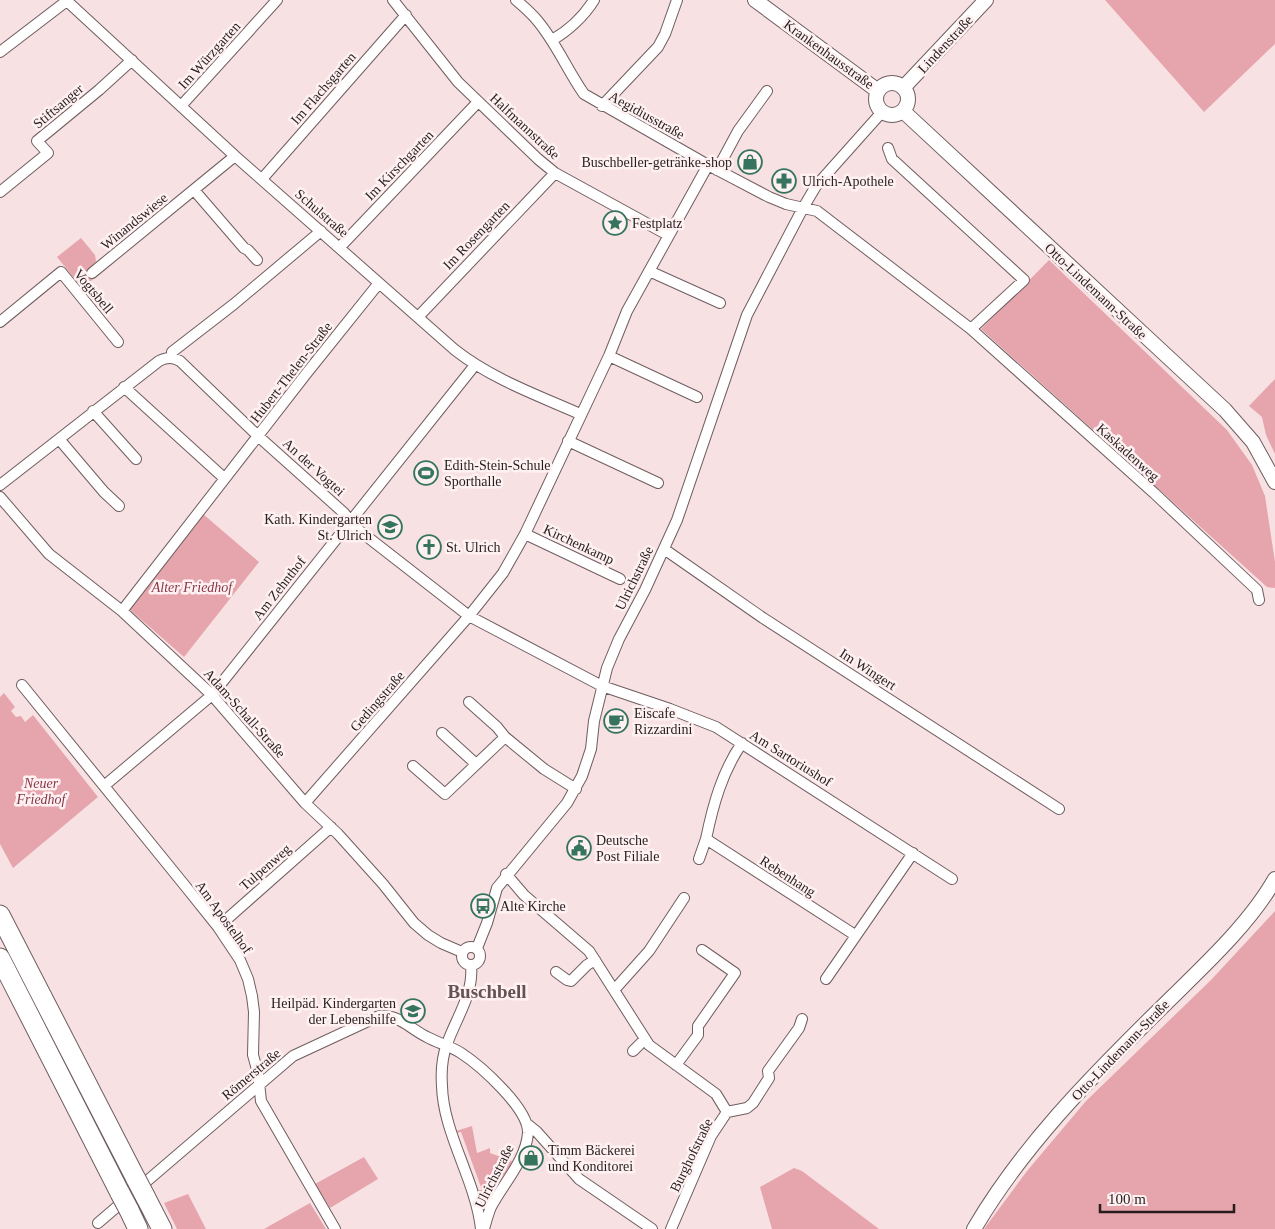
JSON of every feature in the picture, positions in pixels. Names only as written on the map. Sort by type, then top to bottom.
[{"type":"highway","points":[[0,915],[162,1229]]},
{"type":"highway","points":[[0,958],[138,1229]]},
{"type":"street","name":"Schulstraße","points":[[67,0],[235,156],[475,365],[580,414]]},
{"type":"street","points":[[0,52],[67,0]]},
{"type":"street","name":"Im Würzgarten","points":[[181,106],[277,0]]},
{"type":"street","name":"Halfmannstraße","points":[[394,0],[458,82],[538,159],[555,173],[668,235]]},
{"type":"street","name":"Aegidiusstraße","points":[[516,0],[536,19],[552,40],[572,77],[584,94],[602,106],[769,197],[803,208]]},
{"type":"street","points":[[552,40],[561,35],[575,22],[594,0]]},
{"type":"street","points":[[602,106],[658,47],[665,34],[677,0]]},
{"type":"street","name":"Krankenhausstraße","points":[[755,0],[878,90]]},
{"type":"street","name":"Lindenstraße","points":[[903,88],[986,0]]},
{"type":"street","name":"Im Flachsgarten","points":[[262,179],[406,15]]},
{"type":"street","name":"Stiftsanger","points":[[0,192],[48,153],[37,141],[132,60]]},
{"type":"street","points":[[893,83],[903,88],[908,97],[903,111],[895,115],[882,112],[876,102],[878,90],[887,84],[893,83]]},
{"type":"street","name":"Kirchenkamp","points":[[469,616],[503,573],[525,534],[609,356],[627,311],[668,235],[767,91]]},
{"type":"street","name":"Im Kirschgarten","points":[[340,247],[478,102]]},
{"type":"street","name":"Otto-Lindemann-Straße","points":[[903,111],[1225,410],[1252,442],[1275,482]]},
{"type":"street","points":[[803,208],[816,186],[882,112]]},
{"type":"street","points":[[888,148],[892,159],[1024,280],[971,329]]},
{"type":"street","name":"Winandswiese","points":[[92,273],[235,156]]},
{"type":"street","name":"Im Rosengarten","points":[[418,317],[555,173]]},
{"type":"street","points":[[194,190],[244,248],[257,260]]},
{"type":"street","name":"Kaskadenweg","points":[[803,208],[817,211],[971,329],[1154,493],[1257,590],[1259,600]]},
{"type":"street","name":"Ulrichstraße","points":[[477,948],[488,923],[497,888],[506,874],[557,816],[576,789],[587,764],[602,686],[618,639],[645,590],[686,496],[747,316],[803,208]]},
{"type":"street","points":[[172,352],[234,304],[321,231]]},
{"type":"street","points":[[649,271],[720,303]]},
{"type":"street","name":"Vogtsbell","points":[[0,322],[61,272],[118,342]]},
{"type":"street","name":"Hubert-Thelen-Straße","points":[[122,611],[224,478],[379,283]]},
{"type":"street","points":[[609,356],[697,397]]},
{"type":"street","name":"An der Vogtei","points":[[0,484],[159,361],[170,357],[174,358],[180,361],[258,436],[351,520],[356,528],[469,616],[602,686]]},
{"type":"street","name":"Am Zehnthof","points":[[104,786],[212,695],[475,365]]},
{"type":"street","points":[[124,387],[224,478]]},
{"type":"street","points":[[93,411],[136,459]]},
{"type":"street","points":[[59,439],[104,492],[119,506]]},
{"type":"street","points":[[568,441],[658,483]]},
{"type":"street","name":"Adam-Schall-Straße","points":[[0,497],[49,554],[122,611],[212,695],[305,803],[331,827],[383,884],[414,923],[434,939],[462,952]]},
{"type":"street","name":"Kirchenkamp","points":[[525,534],[620,579]]},
{"type":"street","name":"Im Wingert","points":[[664,549],[763,618],[1059,809]]},
{"type":"street","name":"Gedingstraße","points":[[305,803],[469,616]]},
{"type":"street","name":"Am Apostelhof","points":[[22,685],[218,927],[240,960],[248,980],[253,1004],[253,1055],[258,1073],[261,1101],[335,1229]]},
{"type":"street","name":"Am Sartoriushof","points":[[602,686],[670,708],[710,724],[952,879]]},
{"type":"street","points":[[469,702],[497,726],[505,737],[544,769],[576,789]]},
{"type":"street","points":[[442,733],[476,764]]},
{"type":"street","points":[[413,766],[445,794],[505,737]]},
{"type":"street","points":[[699,859],[723,778],[734,754],[742,743]]},
{"type":"street","name":"Tulpenweg","points":[[218,927],[331,827]]},
{"type":"street","name":"Rebenhang","points":[[706,839],[855,935]]},
{"type":"street","points":[[826,979],[913,853]]},
{"type":"street","name":"Burghofstraße","points":[[506,874],[524,895],[582,944],[615,989],[653,1049],[716,1094],[727,1112],[712,1136],[671,1229]]},
{"type":"street","name":"Otto-Lindemann-Straße","points":[[974,1229],[1016,1167],[1047,1126],[1089,1079],[1213,956],[1254,910],[1275,879]]},
{"type":"street","points":[[615,989],[649,952],[684,898]]},
{"type":"street","points":[[467,947],[477,948],[480,954],[479,960],[471,965],[463,961],[462,952],[467,947]]},
{"type":"street","points":[[676,1065],[698,1035],[698,1026],[735,972],[702,950]]},
{"type":"street","points":[[556,972],[571,981],[587,965],[595,960]]},
{"type":"street","points":[[471,965],[472,975],[467,995],[446,1044],[442,1074],[443,1101],[446,1116],[476,1202],[482,1229]]},
{"type":"street","name":"Römerstraße","points":[[98,1223],[293,1056],[379,1016],[386,1015],[426,1037],[446,1044]]},
{"type":"street","points":[[727,1112],[747,1108],[753,1103],[769,1078],[768,1071],[799,1028],[802,1019]]},
{"type":"street","points":[[633,1051],[646,1039]]},
{"type":"street","points":[[446,1044],[462,1053],[488,1074],[519,1110],[527,1124],[537,1132],[584,1182],[652,1229]]},
{"type":"street","name":"Ulrichstraße","points":[[482,1229],[490,1208],[524,1149],[528,1132],[527,1124]]},
{"type":"street","points":[[476,1202],[485,1206],[495,1201]]},
{"type":"green space","points":[[1105,0],[1275,0],[1275,44],[1204,112]]},
{"type":"green space","points":[[81,238],[95,255],[96,261],[90,270],[96,277],[82,288],[57,257]]},
{"type":"green space","points":[[1049,260],[1227,430],[1252,465],[1265,496],[1275,562],[1275,588],[1267,587],[981,329]]},
{"type":"green space","points":[[1275,379],[1275,454],[1266,435],[1262,417],[1249,406]]},
{"type":"green space","name":"Alter Friedhof","points":[[203,514],[259,562],[184,657],[129,609]]},
{"type":"green space","name":"Neuer Friedhof","points":[[4,693],[15,707],[11,711],[16,717],[21,716],[25,722],[33,715],[98,797],[13,868],[0,844],[0,697]]},
{"type":"green space","points":[[1275,911],[1275,1229],[984,1229],[1027,1171],[1086,1101],[1211,980]]},
{"type":"green space","points":[[472,1126],[477,1153],[490,1148],[490,1153],[512,1161],[504,1179],[490,1198],[484,1199],[480,1197],[477,1190],[482,1190],[461,1132],[456,1133],[456,1131]]},
{"type":"green space","points":[[364,1157],[378,1179],[330,1208],[315,1184]]},
{"type":"green space","points":[[794,1168],[802,1171],[879,1229],[772,1229],[760,1187]]},
{"type":"green space","points":[[188,1194],[206,1229],[177,1229],[164,1203]]},
{"type":"green space","points":[[310,1203],[326,1229],[264,1229]]},
{"type":"place","name":"Buschbeller-getränke-shop","points":[[750,162]]},
{"type":"place","name":"Ulrich-Apothele","points":[[784,181]]},
{"type":"place","name":"Festplatz","points":[[615,223]]},
{"type":"place","name":"Edith-Stein-Schule Sporthalle","points":[[426,473]]},
{"type":"place","name":"Kath. Kindergarten St. Ulrich","points":[[390,527]]},
{"type":"place","name":"St. Ulrich","points":[[429,547]]},
{"type":"place","name":"Eiscafe Rizzardini","points":[[616,721]]},
{"type":"place","name":"Deutsche Post Filiale","points":[[579,848]]},
{"type":"place","name":"Alte Kirche","points":[[483,906]]},
{"type":"place","name":"Heilpäd. Kindergarten der Lebenshilfe","points":[[413,1011]]},
{"type":"place","name":"Timm Bäckerei und Konditorei","points":[[531,1158]]},
{"type":"district","name":"Buschbell","points":[[487,991]]}]
